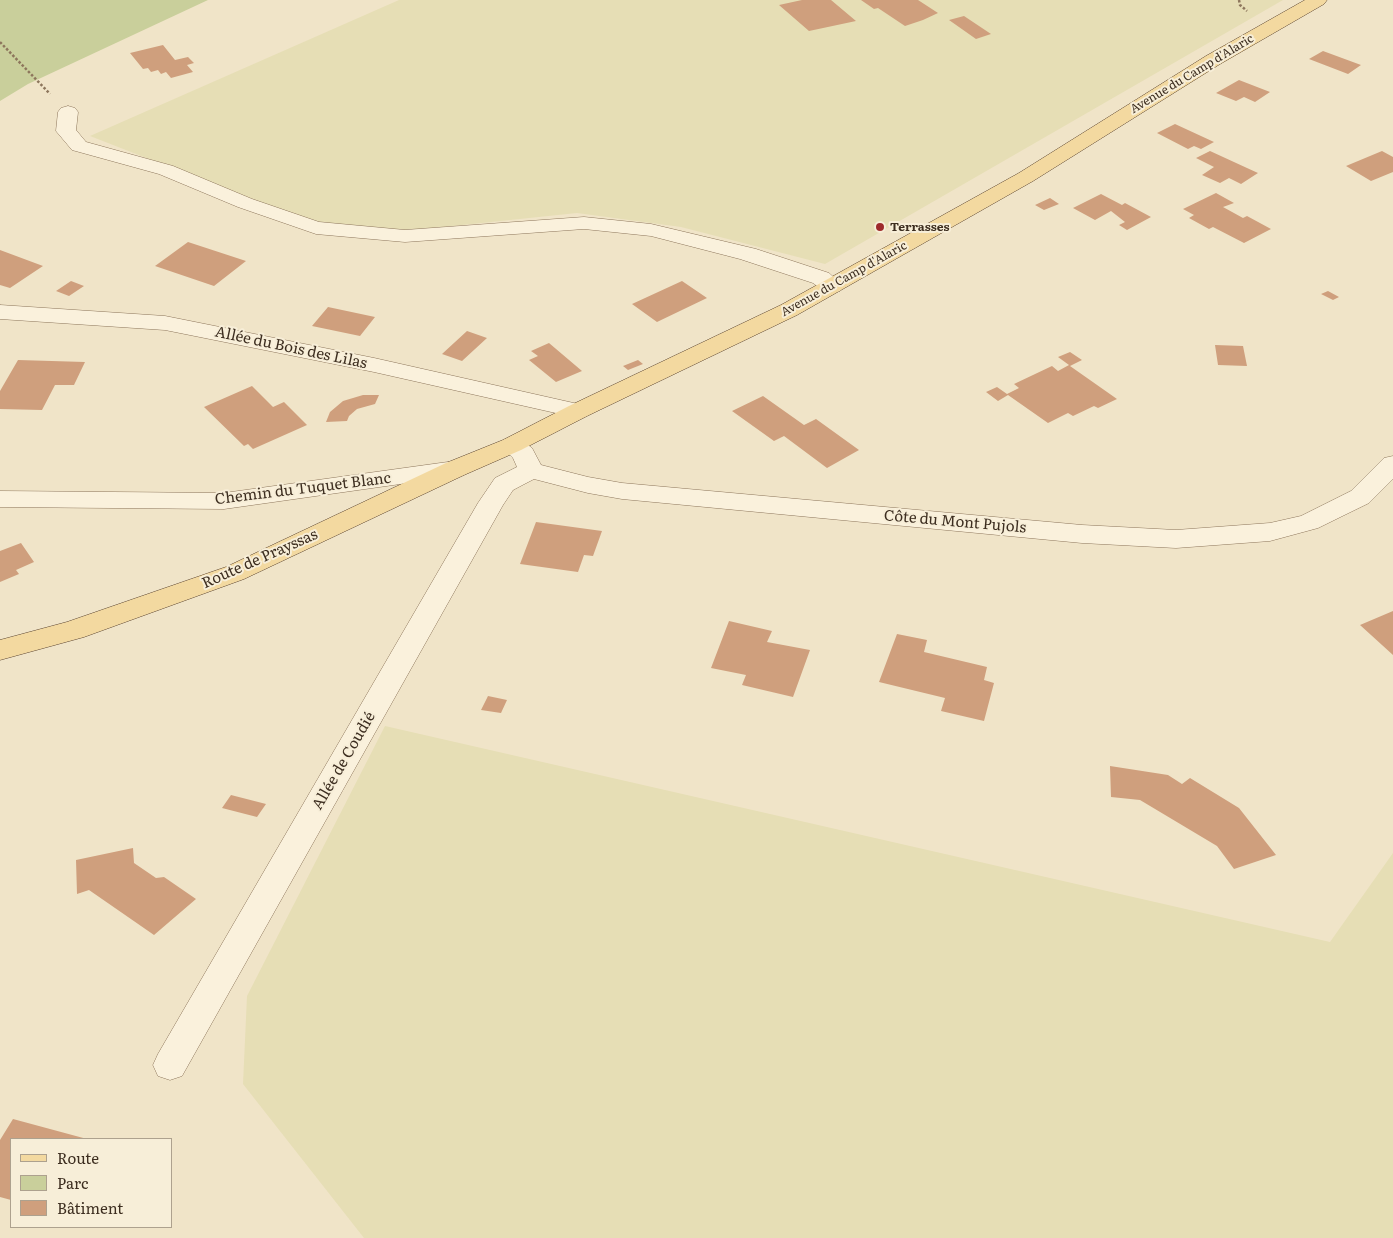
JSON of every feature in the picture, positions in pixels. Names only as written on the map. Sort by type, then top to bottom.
[{"type":"main road","name":"Avenue du Camp d'Alaric","points":[[512,445],[578,411],[789,310],[1026,177],[1213,60],[1318,0]]},
{"type":"main road","name":"Route de Prayssas","points":[[0,650],[74,630],[235,573],[454,469],[512,445]]},
{"type":"street","points":[[68,112],[66,131],[79,146],[166,170],[245,203],[316,228],[405,236],[584,223],[641,229],[748,254],[821,278],[832,286]]},
{"type":"street","name":"Allée du Bois des Lilas","points":[[0,312],[165,323],[374,365],[578,411]]},
{"type":"street","points":[[512,445],[523,454],[531,470]]},
{"type":"street","name":"Côte du Mont Pujols","points":[[531,470],[588,485],[707,500],[1082,534],[1176,538],[1270,532],[1309,522],[1360,497],[1393,464]]},
{"type":"street","name":"Chemin du Tuquet Blanc","points":[[0,499],[224,502],[454,469]]},
{"type":"street","name":"Allée de Coudié","points":[[170,1065],[491,503],[504,484],[531,470]]},
{"type":"path","points":[[0,42],[68,112]]},
{"type":"shaded area","points":[[399,0],[1283,0],[825,264],[681,227],[577,213],[405,231],[318,225],[90,136]]},
{"type":"shaded area","points":[[385,726],[1330,942],[1393,853],[1393,1238],[364,1238],[243,1084],[247,996]]},
{"type":"green space","points":[[0,0],[208,0],[28,84],[0,101]]},
{"type":"building","points":[[802,0],[831,0],[856,21],[809,31],[779,5]]},
{"type":"building","points":[[861,0],[918,0],[938,13],[905,26],[878,8],[874,9]]},
{"type":"building","points":[[964,16],[991,34],[976,39],[949,20]]},
{"type":"building","points":[[163,45],[175,60],[188,57],[194,63],[187,65],[193,72],[171,78],[166,72],[161,74],[158,70],[151,72],[148,68],[143,69],[130,53]]},
{"type":"building","points":[[1323,51],[1361,65],[1348,74],[1309,59]]},
{"type":"building","points":[[1239,80],[1270,92],[1255,102],[1244,97],[1236,101],[1216,93]]},
{"type":"building","points":[[1175,124],[1214,142],[1201,149],[1194,146],[1188,149],[1157,133]]},
{"type":"building","points":[[1210,151],[1258,173],[1241,184],[1229,178],[1220,183],[1202,175],[1214,167],[1196,158]]},
{"type":"building","points":[[1382,151],[1393,157],[1393,172],[1371,181],[1346,166]]},
{"type":"building","points":[[1216,193],[1234,203],[1223,207],[1243,218],[1247,216],[1271,229],[1244,243],[1213,227],[1209,229],[1189,218],[1194,215],[1183,209]]},
{"type":"building","points":[[1101,194],[1122,205],[1125,203],[1151,217],[1127,230],[1119,225],[1125,222],[1111,211],[1095,220],[1073,208]]},
{"type":"building","points":[[1050,198],[1059,204],[1044,210],[1035,205]]},
{"type":"building","points":[[188,242],[246,261],[214,286],[155,266]]},
{"type":"building","points":[[0,250],[43,266],[10,288],[0,285]]},
{"type":"building","points":[[71,281],[84,286],[69,296],[56,291]]},
{"type":"building","points":[[682,281],[707,298],[657,322],[632,304]]},
{"type":"building","points":[[1328,291],[1339,297],[1333,300],[1321,294]]},
{"type":"building","points":[[328,307],[375,317],[360,336],[312,326]]},
{"type":"building","points":[[467,331],[487,338],[462,361],[442,354]]},
{"type":"building","points":[[549,343],[582,371],[556,382],[529,360],[538,356],[531,351]]},
{"type":"building","points":[[1215,345],[1243,346],[1247,366],[1218,365]]},
{"type":"building","points":[[1070,352],[1082,360],[1070,366],[1117,399],[1098,408],[1094,406],[1073,416],[1068,413],[1048,423],[1008,395],[998,401],[986,392],[997,387],[1007,394],[1019,388],[1014,384],[1052,366],[1058,371],[1069,365],[1058,357]]},
{"type":"building","points":[[18,360],[85,362],[74,385],[55,385],[42,410],[0,409],[0,391]]},
{"type":"building","points":[[638,360],[643,364],[628,370],[623,366]]},
{"type":"building","points":[[252,386],[273,407],[284,402],[307,425],[253,449],[248,444],[244,446],[204,407]]},
{"type":"building","points":[[363,395],[379,395],[375,404],[357,409],[349,416],[347,421],[326,422],[330,412],[343,401]]},
{"type":"building","points":[[763,396],[804,425],[816,419],[859,450],[827,468],[784,436],[774,441],[732,411]]},
{"type":"building","points":[[536,522],[602,531],[593,556],[584,555],[578,572],[520,564]]},
{"type":"building","points":[[21,543],[34,562],[16,570],[19,574],[0,582],[0,551]]},
{"type":"building","points":[[1393,611],[1393,655],[1360,625]]},
{"type":"building","points":[[729,621],[772,631],[767,642],[810,650],[793,697],[742,685],[746,675],[711,668]]},
{"type":"building","points":[[897,634],[927,640],[924,652],[987,667],[984,680],[994,683],[984,721],[941,711],[945,698],[879,682]]},
{"type":"building","points":[[488,696],[507,700],[501,713],[481,710]]},
{"type":"building","points":[[1110,766],[1168,775],[1182,784],[1190,778],[1239,808],[1276,855],[1234,869],[1217,846],[1140,800],[1111,797]]},
{"type":"building","points":[[231,795],[266,804],[257,817],[222,808]]},
{"type":"building","points":[[133,848],[134,863],[156,878],[164,877],[196,899],[154,935],[89,890],[77,894],[76,860]]},
{"type":"building","points":[[13,1119],[83,1138],[10,1138],[10,1200],[0,1197],[0,1140]]},
{"type":"place","name":"Terrasses","points":[[880,227]]}]
